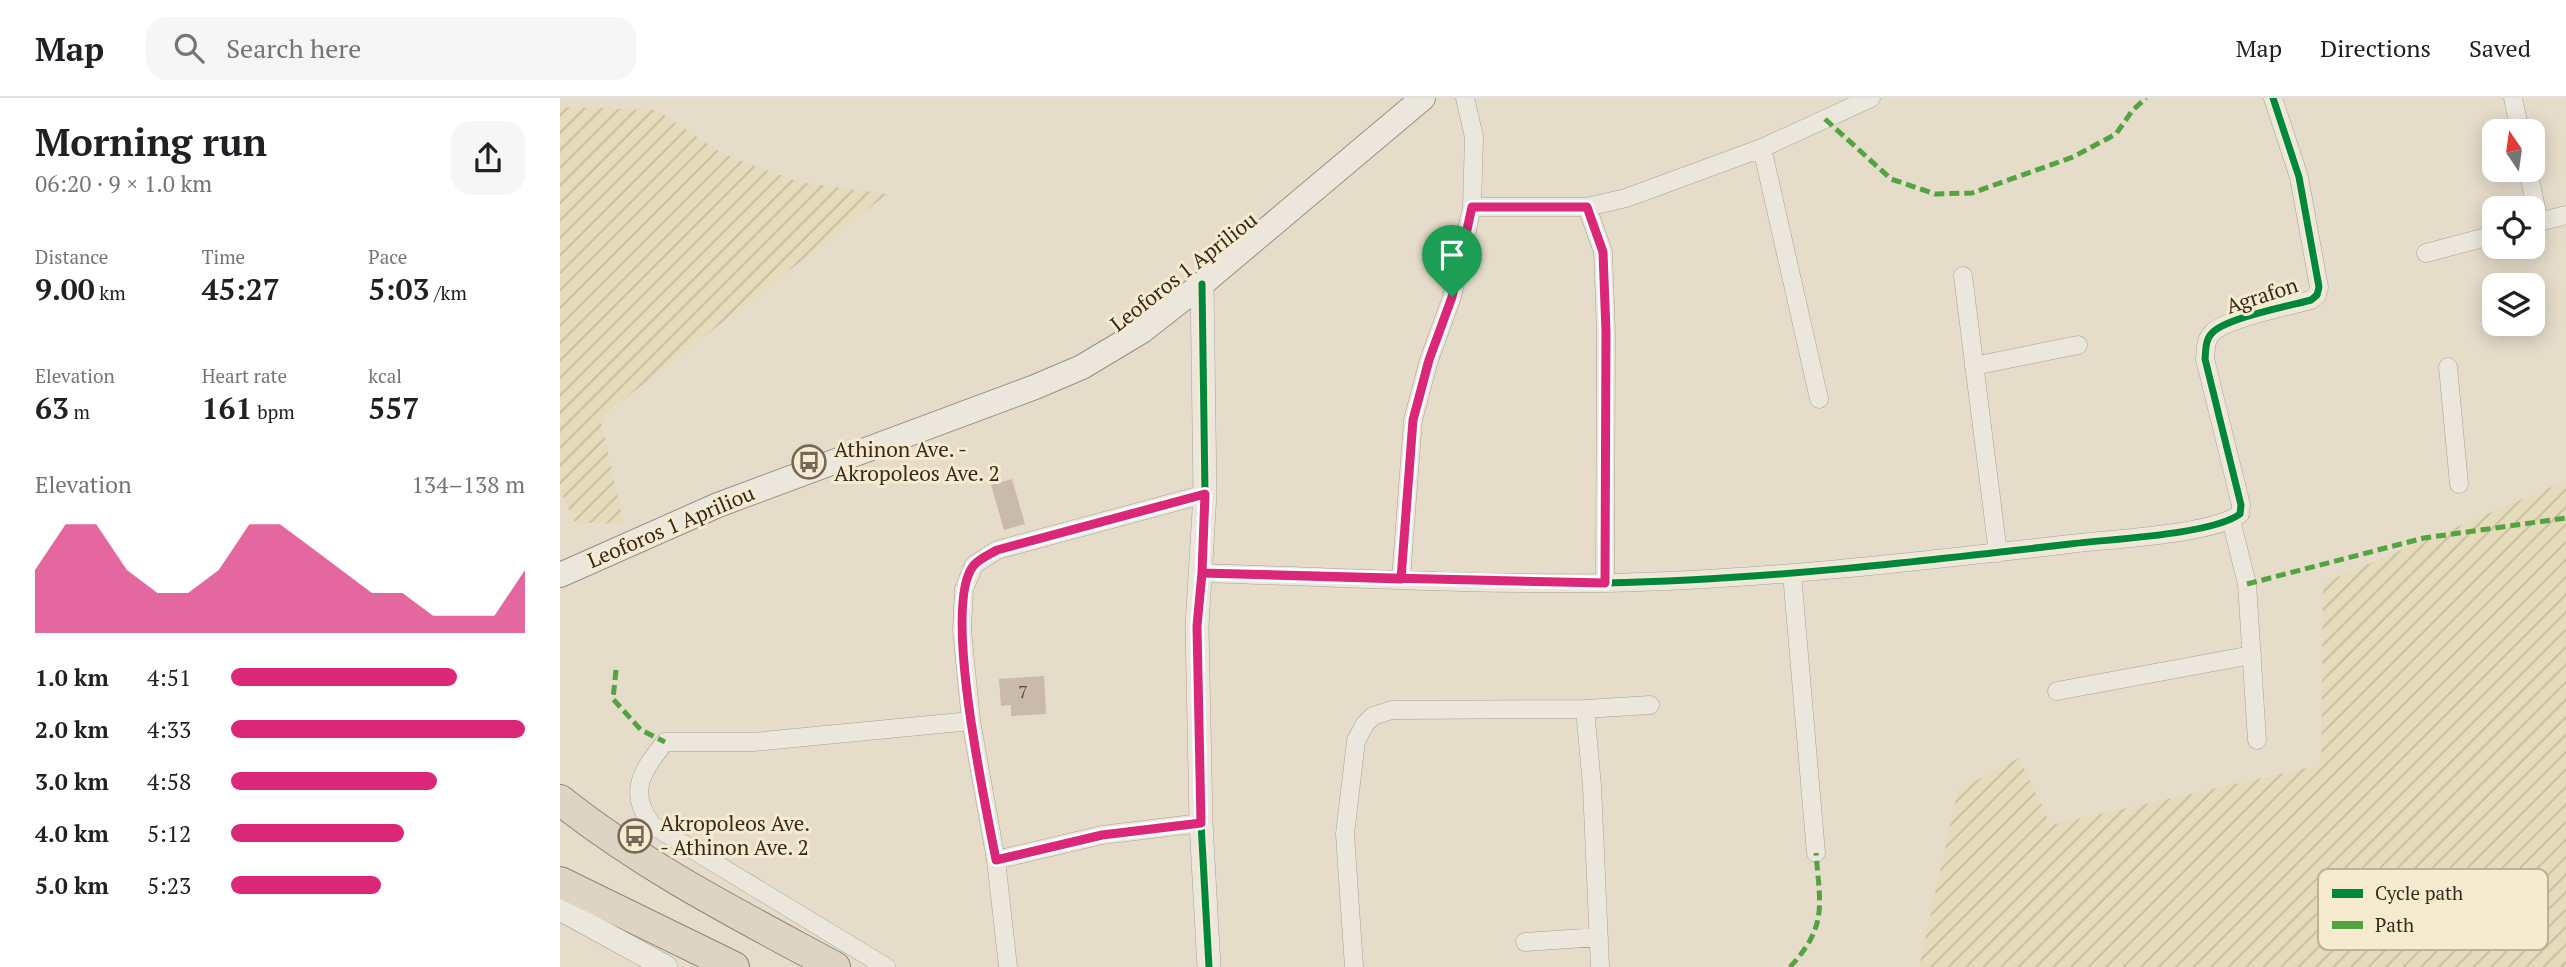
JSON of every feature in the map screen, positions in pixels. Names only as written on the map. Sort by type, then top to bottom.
[{"type":"highway","points":[[560,800],[587,821],[685,885],[835,967]]},
{"type":"highway","points":[[560,882],[734,967]]},
{"type":"main road","name":"Leoforos 1 Apriliou","points":[[560,575],[718,505],[1082,367],[1142,331],[1202,284],[1423,98]]},
{"type":"street","points":[[1401,579],[1413,420],[1429,360],[1452,297],[1472,207],[1474,137],[1465,98]]},
{"type":"street","points":[[1472,207],[1587,207],[1626,198],[1762,148],[1871,98]]},
{"type":"street","name":"Agrafon","points":[[2231,520],[2240,514],[2241,505],[2208,371],[2206,344],[2212,333],[2226,325],[2311,300],[2317,295],[2319,287],[2299,177],[2273,98]]},
{"type":"street","points":[[2513,98],[2517,119]]},
{"type":"street","points":[[1762,148],[1819,399]]},
{"type":"street","points":[[1587,207],[1603,252],[1606,332],[1605,583]]},
{"type":"street","points":[[2545,220],[2566,215]]},
{"type":"street","points":[[2426,253],[2482,238]]},
{"type":"street","points":[[1963,276],[1998,552]]},
{"type":"street","points":[[1202,284],[1205,494],[1197,626],[1201,823],[1209,967]]},
{"type":"street","points":[[1974,366],[2078,345]]},
{"type":"street","points":[[2448,367],[2459,484]]},
{"type":"street","points":[[1008,967],[996,860],[971,722],[962,630],[964,589],[974,565],[997,550],[1205,494]]},
{"type":"street","points":[[1202,573],[1605,583],[1792,574],[2170,532],[2231,520],[2247,584],[2257,740]]},
{"type":"street","points":[[1792,574],[1816,853]]},
{"type":"street","points":[[2057,691],[2252,655]]},
{"type":"street","points":[[1354,967],[1345,834],[1356,741],[1365,724],[1373,716],[1391,710],[1585,709],[1650,705]]},
{"type":"street","points":[[1585,709],[1592,786],[1600,967]]},
{"type":"street","points":[[886,967],[652,825],[639,804],[641,778],[665,741],[753,742],[971,722]]},
{"type":"street","points":[[996,860],[1102,835],[1201,823]]},
{"type":"street","points":[[560,909],[666,967]]},
{"type":"street","points":[[1525,942],[1599,937]]},
{"type":"shaded area","points":[[560,107],[656,110],[723,154],[799,182],[887,194],[600,418],[624,524],[575,522],[560,490]]},
{"type":"shaded area","points":[[2566,481],[2566,967],[1919,967],[1958,790],[2019,758],[2051,825],[2321,765],[2323,583]]},
{"type":"building","points":[[1012,479],[1025,524],[1004,530],[991,485]]},
{"type":"building","points":[[1044,676],[1046,714],[1011,716],[1011,705],[1001,706],[999,679]]},
{"type":"marked path","points":[[1825,119],[1891,179],[1935,194],[1972,193],[2073,157],[2116,134],[2132,111],[2146,98]]},
{"type":"marked path","points":[[2247,584],[2424,538],[2566,518]]},
{"type":"marked path","points":[[616,670],[613,699],[641,730],[665,742]]},
{"type":"marked path","points":[[1790,967],[1811,939],[1819,914],[1816,853]]},
{"type":"cycle path","points":[[1202,573],[1504,583],[1663,581],[1779,574],[1954,557],[2159,535],[2226,521],[2240,514],[2241,505],[2205,359],[2208,339],[2212,333],[2230,322],[2311,300],[2317,295],[2319,287],[2299,177],[2273,98]]},
{"type":"cycle path","points":[[1202,284],[1205,494],[1197,626],[1201,823],[1209,967]]},
{"type":"place","name":"Athinon Ave. - Akropoleos Ave. 2","points":[[809,462]]},
{"type":"place","name":"Akropoleos Ave. - Athinon Ave. 2","points":[[635,836]]},
{"type":"route","points":[[1452,297],[1429,360],[1413,420],[1401,579],[1202,573],[1205,494],[997,550],[974,565],[964,589],[962,630],[971,722],[996,860],[1102,835],[1201,823],[1197,626],[1202,573],[1301,576],[1401,579],[1605,583],[1606,332],[1603,252],[1587,207],[1472,207],[1452,297]]}]
